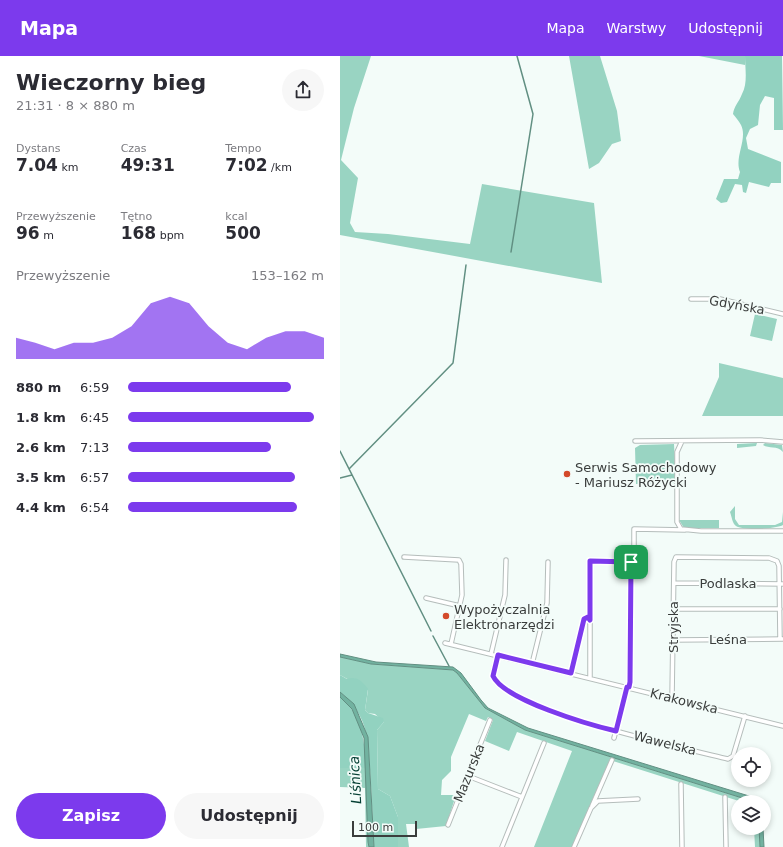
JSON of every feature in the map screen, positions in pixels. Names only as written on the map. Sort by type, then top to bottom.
[{"type":"street","name":"Gdyńska","points":[[691,299],[720,299],[783,314]]},
{"type":"street","points":[[635,441],[760,440],[783,442]]},
{"type":"street","points":[[682,441],[678,452],[677,522],[681,528],[685,530]]},
{"type":"street","points":[[614,738],[628,687],[631,562],[634,548],[634,529],[783,531]]},
{"type":"street","points":[[404,557],[459,560],[463,580],[460,606],[451,644]]},
{"type":"street","name":"Stryjska","points":[[672,698],[674,562],[676,557],[773,559],[779,564],[781,584]]},
{"type":"street","points":[[491,654],[506,584],[506,560]]},
{"type":"street","points":[[590,678],[590,561],[631,562]]},
{"type":"street","points":[[532,664],[546,603],[548,562]]},
{"type":"street","name":"Podlaska","points":[[674,583],[781,584]]},
{"type":"street","points":[[781,584],[781,639]]},
{"type":"street","points":[[426,598],[460,606]]},
{"type":"street","points":[[674,609],[780,609]]},
{"type":"street","points":[[571,673],[584,619],[588,617],[590,620]]},
{"type":"street","name":"Leśna","points":[[673,640],[781,639]]},
{"type":"street","name":"Krakowska","points":[[445,643],[783,726]]},
{"type":"street","name":"Wawelska","points":[[498,655],[493,676],[506,690],[539,705],[585,723],[728,759],[733,756],[744,716]]},
{"type":"street","name":"Mazurska","points":[[448,825],[490,720]]},
{"type":"street","points":[[502,847],[544,743]]},
{"type":"street","points":[[574,847],[612,760]]},
{"type":"street","points":[[468,776],[522,797]]},
{"type":"street","points":[[681,784],[682,847]]},
{"type":"street","points":[[725,797],[726,847]]},
{"type":"street","points":[[590,808],[598,801],[638,799]]},
{"type":"shaded area","points":[[340,56],[371,56],[354,108],[341,160],[358,178],[350,223],[355,232],[388,234],[470,244],[482,184],[594,203],[602,283],[340,235]]},
{"type":"shaded area","points":[[569,56],[600,56],[617,111],[621,141],[612,144],[599,163],[589,169]]},
{"type":"shaded area","points":[[699,56],[745,56],[745,65]]},
{"type":"shaded area","points":[[745,56],[782,56],[783,130],[774,130],[774,98],[765,96],[760,105],[758,125],[750,129],[746,138],[748,149],[781,162],[781,183],[771,183],[769,187],[749,182],[746,193],[743,192],[742,185],[735,184],[727,202],[721,203],[716,199],[724,179],[738,179],[740,172],[739,160],[743,130],[733,114],[744,90],[746,75]]},
{"type":"shaded area","points":[[755,314],[777,319],[772,341],[750,336]]},
{"type":"shaded area","points":[[719,363],[783,378],[783,416],[702,416],[719,377]]},
{"type":"shaded area","points":[[757,443],[756,446],[737,448],[737,444]]},
{"type":"shaded area","points":[[765,443],[782,445],[783,452],[776,448],[763,445]]},
{"type":"shaded area","points":[[674,444],[676,483],[636,484],[635,448],[640,445]]},
{"type":"shaded area","points":[[735,506],[735,519],[739,525],[775,525],[782,522],[783,512],[783,525],[774,528],[760,529],[740,528],[734,523],[730,512]]},
{"type":"shaded area","points":[[679,520],[719,520],[719,528],[684,528]]},
{"type":"shaded area","points":[[340,654],[376,662],[453,667],[461,673],[488,708],[528,728],[746,795],[733,795],[525,730],[485,708],[453,670],[371,664],[340,657]]},
{"type":"shaded area","points":[[340,657],[371,664],[453,670],[485,708],[525,730],[733,795],[731,795],[731,799],[613,761],[598,797],[594,796],[573,847],[534,847],[572,751],[517,732],[509,751],[485,741],[493,720],[488,717],[486,721],[469,714],[451,757],[451,771],[442,780],[441,795],[456,795],[446,826],[416,829],[415,824],[406,824],[409,847],[398,847],[398,817],[390,796],[378,789],[377,730],[384,722],[375,714],[368,713],[365,710],[368,690],[340,675]]},
{"type":"shaded area","points":[[340,675],[347,679],[354,678],[364,684],[368,689],[365,710],[368,713],[383,718],[384,722],[377,730],[378,789],[390,796],[398,817],[398,847],[374,847],[369,759],[366,734],[358,712],[340,692]]},
{"type":"shaded area","points":[[340,692],[354,704],[368,737],[374,847],[369,847],[368,842],[364,738],[352,709],[340,697]]},
{"type":"shaded area","points":[[340,697],[358,720],[365,748],[366,768],[340,768]]},
{"type":"shaded area","points":[[340,768],[366,768],[369,847],[366,847],[365,788],[340,787]]},
{"type":"shaded area","points":[[754,835],[759,835],[760,847],[755,847]]},
{"type":"shaded area","points":[[759,835],[763,835],[764,847],[760,847]]},
{"type":"waterway","points":[[511,252],[533,114],[517,56]]},
{"type":"waterway","points":[[349,469],[453,363],[466,265]]},
{"type":"waterway","points":[[340,451],[431,631]]},
{"type":"waterway","points":[[340,478],[352,475]]},
{"type":"waterway","points":[[433,636],[449,666]]},
{"type":"place","name":"Serwis Samochodowy - Mariusz Różycki","points":[[567,474]]},
{"type":"place","name":"Wypożyczalnia Elektronarzędzi","points":[[446,616]]},
{"type":"route","points":[[590,561],[631,562],[630,682],[629,687],[627,687],[616,731],[585,723],[539,705],[502,688],[496,682],[493,676],[493,671],[498,655],[571,673],[584,619],[588,617],[590,620],[590,561]]},
{"type":"water label","name":"Liśnica","points":[[355,780]]}]
